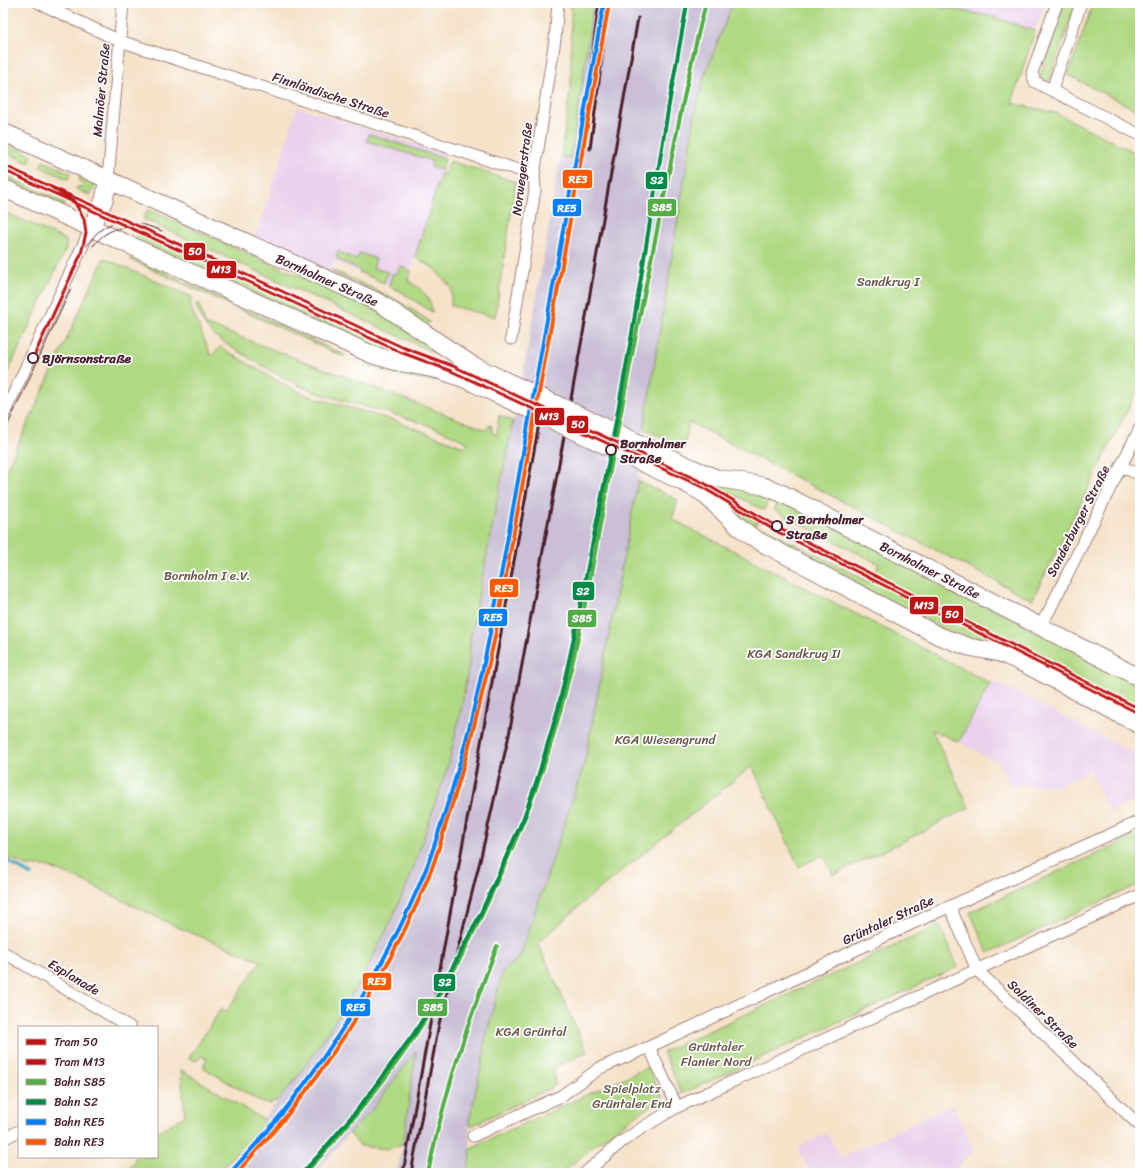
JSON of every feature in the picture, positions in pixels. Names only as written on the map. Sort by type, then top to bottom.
[{"type":"main road","name":"Bornholmer Straße","points":[[3,132],[380,303],[468,372],[688,476],[716,478],[763,486],[779,492],[1140,678]]},
{"type":"main road","points":[[91,228],[104,200],[108,180]]},
{"type":"main road","name":"Bornholmer Straße","points":[[3,188],[373,355],[398,362],[439,370],[468,372]]},
{"type":"main road","name":"Bornholmer Straße","points":[[688,476],[702,493],[753,538],[939,636],[969,646],[1000,653],[1027,665],[1140,725]]},
{"type":"street","name":"Finnländische Straße","points":[[39,3],[120,41],[534,175]]},
{"type":"street","name":"Malmöer Straße","points":[[108,180],[123,3]]},
{"type":"street","name":"Norwegerstraße","points":[[511,339],[535,190],[534,175],[555,39],[558,3]]},
{"type":"street","points":[[1057,3],[1032,73],[1035,82],[1140,135]]},
{"type":"street","points":[[1052,90],[1081,3]]},
{"type":"street","points":[[3,416],[91,228]]},
{"type":"street","name":"Sonderburger Straße","points":[[1039,626],[1048,613],[1140,428]]},
{"type":"street","points":[[1121,466],[1140,475]]},
{"type":"street","name":"Grüntaler Straße","points":[[473,1136],[561,1096],[600,1068],[649,1047],[950,907],[1140,821]]},
{"type":"street","points":[[585,1173],[607,1153],[642,1128],[677,1107],[1140,896]]},
{"type":"street","name":"Soldiner Straße","points":[[950,907],[977,970],[1140,1126]]},
{"type":"street","name":"Esplanade","points":[[3,952],[128,1026]]},
{"type":"street","points":[[649,1047],[677,1107]]},
{"type":"street","points":[[3,1139],[18,1132]]},
{"type":"shaded area","points":[[593,3],[733,3],[706,72],[696,107],[644,429],[638,481],[585,761],[520,958],[503,971],[469,1122],[470,1158],[466,1173],[397,1173],[403,1144],[386,1135],[391,1101],[349,1133],[316,1173],[221,1173],[250,1143],[247,1139],[277,1102],[253,1091],[470,639],[524,369],[561,156],[570,158],[581,94]]},
{"type":"shaded area","points":[[921,3],[1045,3],[1035,31],[994,17]]},
{"type":"shaded area","points":[[297,107],[444,153],[441,173],[411,271],[400,267],[397,275],[392,273],[389,286],[334,261],[331,273],[254,238],[262,218]]},
{"type":"shaded area","points":[[992,680],[1140,757],[1140,798],[1109,812],[1090,771],[1054,787],[1051,785],[1010,786],[999,763],[959,742]]},
{"type":"shaded area","points":[[952,1104],[974,1150],[952,1173],[810,1173],[798,1148],[827,1133],[840,1158]]},
{"type":"green space","points":[[571,3],[593,3],[581,94],[570,158],[561,156],[571,85]]},
{"type":"green space","name":"Sandkrug I","points":[[733,3],[921,3],[994,17],[1035,31],[1012,103],[1056,113],[1140,155],[1140,385],[1032,600],[689,422],[684,448],[644,429],[696,107],[706,72]]},
{"type":"green space","points":[[1064,3],[1076,3],[1049,81],[1047,82],[1040,79],[1040,77]]},
{"type":"green space","points":[[1093,3],[1140,3],[1140,112],[1068,75]]},
{"type":"green space","points":[[369,134],[445,159],[442,170],[431,167],[432,161],[367,141]]},
{"type":"green space","points":[[3,142],[32,155],[29,163],[3,151]]},
{"type":"green space","points":[[43,161],[71,173],[68,179],[40,167]]},
{"type":"green space","points":[[450,161],[516,182],[495,317],[451,306],[451,287],[433,268],[415,257],[441,173],[445,174]]},
{"type":"green space","points":[[3,174],[63,202],[65,205],[63,207],[3,180]]},
{"type":"green space","points":[[80,176],[93,182],[95,185],[91,194],[89,195],[76,189],[77,187],[81,187],[83,184],[79,181]]},
{"type":"green space","points":[[148,209],[378,311],[443,355],[442,356],[143,219]]},
{"type":"green space","points":[[3,211],[66,240],[66,248],[3,382]]},
{"type":"green space","points":[[138,233],[163,241],[401,348],[439,362],[387,353],[134,240]]},
{"type":"green space","points":[[338,251],[356,260],[360,253],[376,259],[373,268],[388,272],[384,283],[359,272],[360,270],[337,259],[338,256],[336,255]]},
{"type":"green space","points":[[131,257],[345,355],[344,357],[131,260]]},
{"type":"green space","name":"Bornholm I e.V.","points":[[104,258],[192,297],[190,305],[211,356],[220,347],[281,383],[309,396],[393,420],[464,447],[468,443],[450,434],[411,419],[330,397],[310,390],[285,378],[228,345],[214,335],[203,322],[196,304],[199,303],[205,324],[487,430],[491,424],[493,433],[497,435],[499,415],[513,421],[470,639],[470,656],[462,705],[449,762],[411,875],[389,925],[365,972],[336,1020],[301,1072],[277,1102],[274,1101],[269,1104],[259,1101],[204,1068],[204,1064],[207,1059],[202,1056],[196,1061],[189,1058],[221,1009],[226,1012],[261,961],[177,927],[81,880],[46,866],[27,866],[3,855],[3,477]]},
{"type":"green space","points":[[400,266],[411,271],[408,281],[417,286],[428,298],[432,312],[400,291],[389,286],[392,273],[397,274]]},
{"type":"green space","points":[[332,270],[395,299],[430,322],[424,326],[394,307],[392,300],[332,272]]},
{"type":"green space","points":[[371,360],[436,377],[435,381],[405,377],[363,366]]},
{"type":"green space","points":[[638,481],[678,500],[672,519],[990,683],[959,742],[932,730],[969,808],[833,875],[826,860],[821,856],[799,867],[752,766],[593,894],[538,943],[587,1052],[554,1067],[555,1086],[471,1126],[469,1122],[485,1050],[483,1048],[503,971],[520,958],[585,761]]},
{"type":"green space","points":[[722,484],[772,495],[764,510],[721,488]]},
{"type":"green space","points":[[718,493],[759,518],[752,531],[715,497]]},
{"type":"green space","points":[[780,499],[1140,685],[1140,716],[961,638],[760,536],[764,528],[870,582],[879,564],[774,510]]},
{"type":"green space","points":[[1140,834],[1140,884],[988,953],[970,912]]},
{"type":"green space","name":"Grüntaler Flanier Nord","points":[[940,925],[958,967],[682,1094],[663,1052]]},
{"type":"green space","points":[[416,1051],[403,1144],[388,1149],[360,1146],[349,1133],[371,1111]]},
{"type":"green space","name":"Spielplatz Grüntaler End","points":[[648,1067],[663,1098],[597,1143],[562,1173],[466,1173],[470,1158],[470,1148]]},
{"type":"green space","points":[[181,1070],[266,1121],[218,1173],[123,1173],[134,1164],[135,1158],[158,1158],[158,1131],[185,1116]]},
{"type":"waterway","points":[[3,858],[31,875]]},
{"type":"tram line","name":"50","points":[[3,165],[402,347],[453,366],[704,483],[778,527],[1140,709]]},
{"type":"tram line","name":"M13","points":[[3,170],[400,352],[451,371],[702,487],[776,531],[1138,713]]},
{"type":"tram line","name":"50","points":[[33,358],[81,254],[86,233],[84,219],[74,201],[51,187]]},
{"type":"tram line","points":[[81,254],[89,241],[98,232],[106,226],[116,223],[136,223],[162,231]]},
{"type":"tram line","points":[[93,246],[105,234],[118,229],[132,228],[148,231]]},
{"type":"tram line","points":[[3,435],[71,289]]},
{"type":"railway","points":[[584,116],[599,3]]},
{"type":"railway","points":[[590,149],[608,3]]},
{"type":"railway","points":[[411,1173],[439,1024],[480,861],[509,735],[584,328],[638,18]]},
{"type":"railway","points":[[403,1173],[545,390]]},
{"type":"rail line","name":"RE5","points":[[230,1173],[291,1102],[331,1047],[349,1019],[383,960],[413,900],[435,842],[467,737],[485,658],[501,577],[604,3]]},
{"type":"rail line","name":"S85","points":[[305,1173],[372,1095],[408,1046],[434,1006],[468,943],[488,901],[517,836],[540,777],[556,725],[575,650],[591,575],[625,390],[685,92],[706,3]]},
{"type":"rail line","name":"RE3","points":[[237,1173],[289,1113],[310,1085],[331,1056],[370,995],[403,932],[432,868],[453,803],[467,755],[496,632],[609,4]]},
{"type":"rail line","name":"S2","points":[[302,1173],[358,1109],[413,1035],[438,995],[480,915],[524,817],[537,780],[558,709],[572,647],[608,465],[631,339],[669,104],[687,4]]},
{"type":"rail line","name":"S85","points":[[428,1173],[449,1086],[476,1002],[497,946]]},
{"type":"place","name":"Björnsonstraße","points":[[33,358]]},
{"type":"place","name":"Bornholmer Straße","points":[[611,450]]},
{"type":"place","name":"S Bornholmer Straße","points":[[777,526]]},
{"type":"park label","name":"KGA Sandkrug II","points":[[794,653]]},
{"type":"park label","name":"KGA Wiesengrund","points":[[665,739]]},
{"type":"park label","name":"KGA Grüntal","points":[[531,1031]]}]
